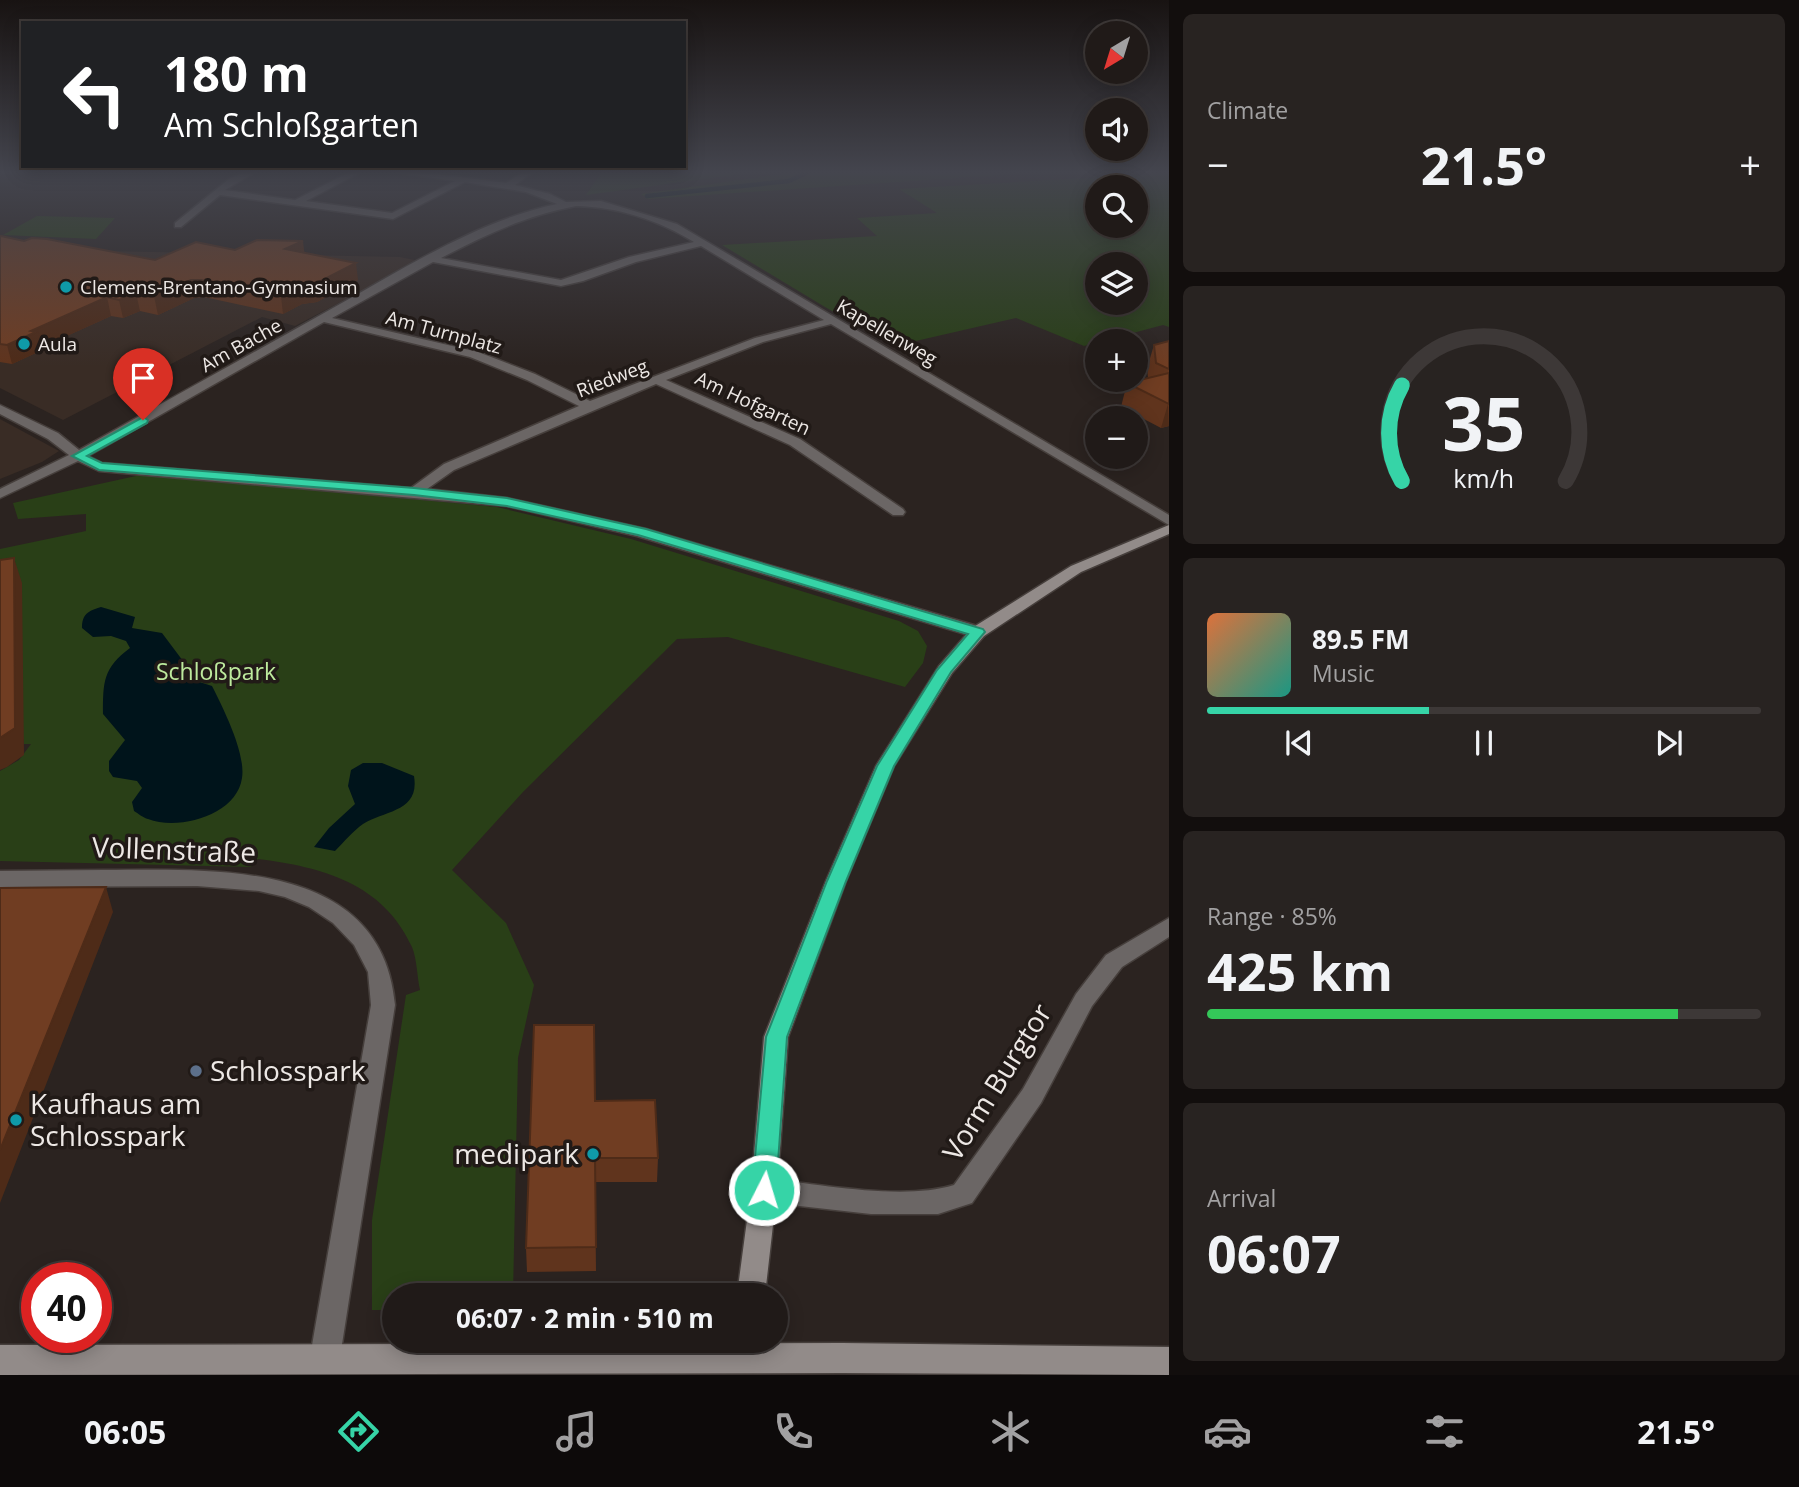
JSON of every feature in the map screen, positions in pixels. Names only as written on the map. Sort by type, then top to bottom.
[{"type":"street","name":"Am Bache","points":[[0,494],[78,456],[474,237]]},
{"type":"street","name":"Kapellenweg","points":[[692,237],[1169,522]]},
{"type":"street","points":[[432,259],[561,283],[573,282],[608,267],[653,254],[702,243]]},
{"type":"street","name":"Am Turnplatz","points":[[324,319],[474,354],[531,377],[589,406]]},
{"type":"street","name":"Riedweg","points":[[414,492],[449,467],[589,406],[759,340],[832,321]]},
{"type":"street","name":"Am Hofgarten","points":[[658,381],[795,442],[898,512]]},
{"type":"street","points":[[0,409],[53,436],[78,456],[99,467],[507,502],[641,532],[978,632]]},
{"type":"street","points":[[752,1283],[764,1190],[776,1037],[836,881],[885,766],[945,670],[978,632],[1076,569],[1169,529]]},
{"type":"street","name":"Vollenstraße","points":[[0,880],[87,877],[243,880],[296,891],[335,911],[358,935],[379,969],[383,1005],[325,1357]]},
{"type":"street","name":"Vorm Burgtor","points":[[764,1190],[871,1202],[938,1202],[963,1194],[1032,1096],[1084,1000],[1114,961],[1169,926]]},
{"type":"street","points":[[0,1360],[181,1367],[325,1357],[1169,1362]]},
{"type":"shaded area","points":[[0,249],[400,257],[419,261],[295,326],[262,317],[63,420],[0,388]]},
{"type":"shaded area","points":[[0,419],[59,451],[42,462],[0,479]]},
{"type":"green space","points":[[53,237],[98,237],[96,239]]},
{"type":"green space","points":[[857,237],[1169,237],[1169,327],[1163,325],[1148,329],[1085,329],[1084,346],[1016,318],[894,346],[722,245]]},
{"type":"green space","name":"Schloßpark","points":[[145,474],[497,507],[631,539],[899,621],[918,631],[927,646],[923,663],[905,687],[728,637],[677,639],[523,792],[452,870],[506,923],[534,985],[518,1058],[513,1283],[382,1283],[382,1310],[372,1310],[372,1220],[406,995],[420,990],[412,947],[400,925],[385,907],[367,893],[327,873],[258,859],[251,867],[0,861],[0,771],[19,760],[31,744],[24,744],[0,586],[0,549],[86,531],[86,514],[18,519],[13,503]]},
{"type":"water","points":[[101,607],[135,617],[132,628],[162,633],[186,665],[190,679],[212,686],[222,706],[241,756],[242,778],[238,791],[230,802],[205,817],[175,823],[146,818],[134,811],[132,802],[142,788],[137,781],[113,777],[109,771],[109,761],[125,740],[103,714],[104,684],[114,662],[130,648],[126,641],[111,636],[93,637],[82,628],[87,614]]},
{"type":"water","points":[[363,763],[382,763],[414,776],[412,797],[399,808],[363,824],[335,851],[314,847],[329,828],[355,804],[348,786],[351,770]]},
{"type":"building","points":[[0,237],[24,241],[32,238],[47,239],[155,260],[196,242],[235,250],[257,240],[303,241],[285,249],[356,263],[315,284],[299,286],[281,296],[191,280],[154,296],[136,293],[119,300],[107,297],[31,331],[36,332],[7,345],[0,344]]},
{"type":"building","points":[[1169,341],[1169,369],[1156,363],[1154,345]]},
{"type":"building","points":[[1169,373],[1169,404],[1145,392],[1148,392],[1148,378]]},
{"type":"building","points":[[14,558],[15,728],[0,738],[0,560]]},
{"type":"building","name":"Kaufhaus am Schlosspark","points":[[106,887],[0,1150],[0,888]]},
{"type":"building","name":"medipark","points":[[534,1025],[594,1025],[595,1101],[655,1100],[658,1158],[595,1158],[596,1247],[526,1248]]},
{"type":"place","name":"Clemens-Brentano-Gymnasium","points":[[66,287]]},
{"type":"place","name":"Aula","points":[[24,344]]},
{"type":"place","name":"Schlosspark","points":[[196,1071]]},
{"type":"place","name":"Kaufhaus am Schlosspark","points":[[16,1120]]},
{"type":"place","name":"medipark","points":[[593,1154]]},
{"type":"route","points":[[143,420],[78,456],[99,467],[507,502],[641,532],[978,632],[945,670],[885,766],[836,881],[776,1037],[764,1190]]}]
